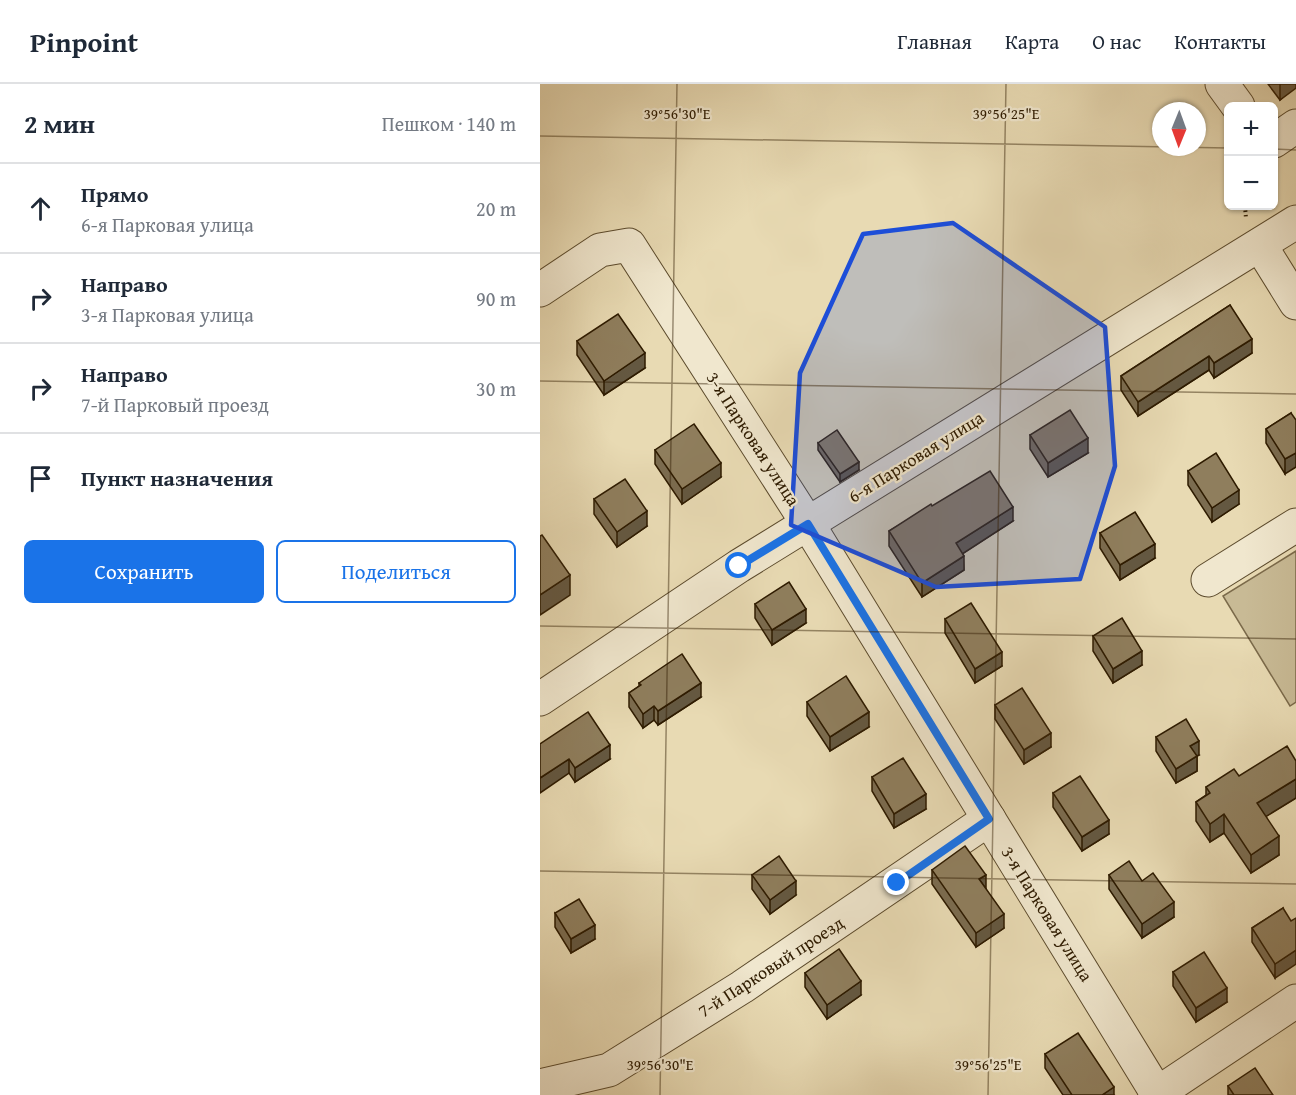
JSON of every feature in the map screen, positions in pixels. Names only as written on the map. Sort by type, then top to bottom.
[{"type":"street","points":[[1222,84],[1235,102]]},
{"type":"street","points":[[1278,138],[1296,126]]},
{"type":"street","name":"6-я Парковая улица","points":[[540,699],[808,524],[1296,222]]},
{"type":"street","name":"3-я Парковая улица","points":[[540,290],[600,250],[629,245],[808,524],[1157,1094]]},
{"type":"street","points":[[1260,245],[1296,303]]},
{"type":"street","points":[[1208,580],[1296,525]]},
{"type":"street","name":"7-й Парковый проезд","points":[[540,1086],[609,1070],[742,987],[989,819]]},
{"type":"street","points":[[1157,1094],[1296,1001]]},
{"type":"highlighted area","points":[[953,223],[1105,327],[1115,466],[1080,579],[936,587],[791,525],[800,373],[863,234]]},
{"type":"shaded area","points":[[1296,551],[1296,702],[1290,706],[1223,596]]},
{"type":"building","points":[[1230,305],[1252,339],[1214,363],[1209,356],[1138,402],[1121,376]]},
{"type":"building","points":[[618,314],[645,353],[604,381],[577,341]]},
{"type":"building","points":[[1070,410],[1088,438],[1048,463],[1030,435]]},
{"type":"building","points":[[1291,413],[1296,420],[1296,453],[1285,459],[1266,429]]},
{"type":"building","points":[[694,424],[721,463],[682,489],[655,450]]},
{"type":"building","points":[[837,430],[859,462],[840,474],[818,443]]},
{"type":"building","points":[[1216,453],[1239,490],[1212,508],[1188,471]]},
{"type":"building","points":[[990,471],[1013,507],[956,543],[964,556],[922,583],[889,531]]},
{"type":"building","points":[[625,479],[647,511],[617,532],[594,499]]},
{"type":"building","points":[[1135,512],[1155,544],[1120,565],[1100,533]]},
{"type":"building","points":[[542,535],[570,575],[540,595],[540,536]]},
{"type":"building","points":[[789,582],[806,609],[772,630],[755,604]]},
{"type":"building","points":[[971,603],[1002,652],[975,669],[945,619]]},
{"type":"building","points":[[1122,618],[1142,651],[1113,669],[1093,636]]},
{"type":"building","points":[[682,654],[701,683],[658,711],[654,706],[643,714],[629,693],[641,685],[639,683]]},
{"type":"building","points":[[846,676],[869,712],[830,737],[807,702]]},
{"type":"building","points":[[1022,688],[1051,733],[1024,750],[995,705]]},
{"type":"building","points":[[588,712],[610,745],[575,768],[569,759],[540,778],[540,744]]},
{"type":"building","points":[[1186,719],[1199,741],[1190,746],[1197,756],[1176,769],[1156,737]]},
{"type":"building","points":[[1287,746],[1296,761],[1296,779],[1257,803],[1279,836],[1251,855],[1224,814],[1210,824],[1196,802],[1210,793],[1206,787],[1234,769],[1239,776]]},
{"type":"building","points":[[903,758],[926,794],[894,814],[872,777]]},
{"type":"building","points":[[1080,776],[1109,820],[1082,837],[1053,793]]},
{"type":"building","points":[[965,846],[986,875],[979,879],[1004,914],[976,933],[932,870]]},
{"type":"building","points":[[779,856],[796,881],[770,900],[752,875]]},
{"type":"building","points":[[1129,861],[1142,881],[1153,873],[1174,902],[1142,924],[1109,875]]},
{"type":"building","points":[[579,899],[595,925],[571,939],[555,913]]},
{"type":"building","points":[[1283,908],[1291,921],[1296,918],[1296,950],[1275,964],[1252,928]]},
{"type":"building","points":[[839,949],[861,981],[827,1005],[805,973]]},
{"type":"building","points":[[1204,952],[1227,988],[1196,1008],[1173,972]]},
{"type":"building","points":[[1078,1033],[1114,1087],[1102,1095],[1072,1095],[1045,1054]]},
{"type":"building","points":[[1255,1068],[1273,1095],[1234,1095],[1228,1086]]},
{"type":"route","points":[[739,566],[808,524],[989,819],[897,883]]}]
